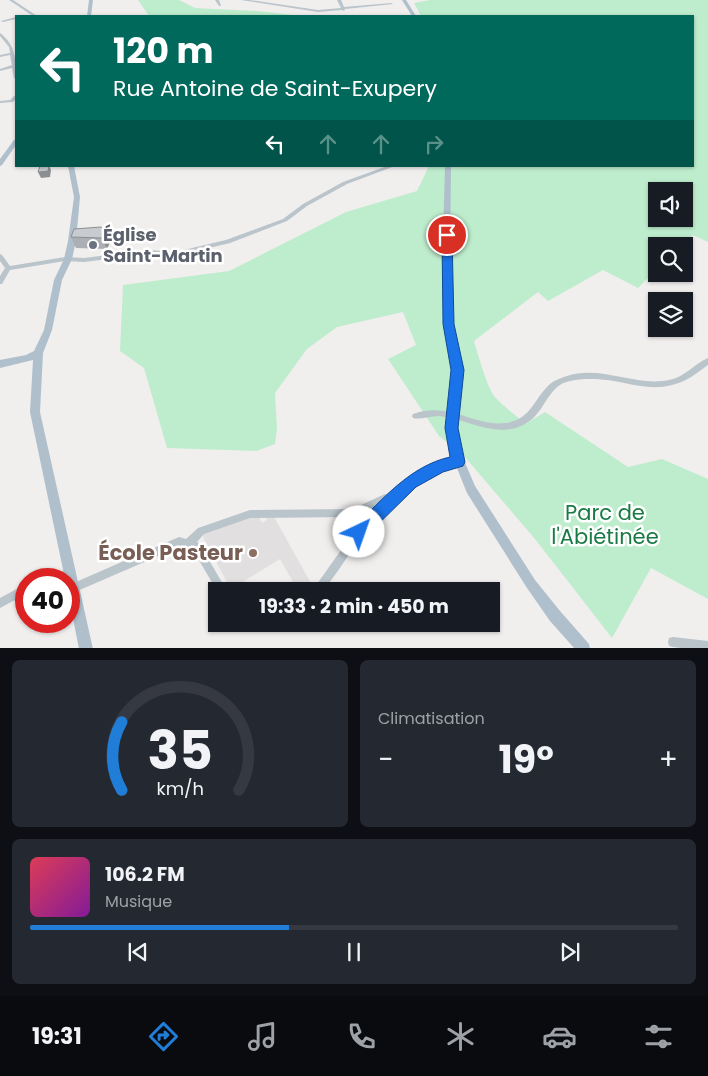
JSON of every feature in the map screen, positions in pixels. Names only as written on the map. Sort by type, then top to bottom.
[{"type":"main road","points":[[90,15],[91,0]]},
{"type":"main road","points":[[403,0],[413,15]]},
{"type":"main road","points":[[0,164],[15,142]]},
{"type":"main road","points":[[68,568],[35,412],[38,353],[48,330],[58,280],[68,259],[77,197],[71,167]]},
{"type":"main road","points":[[448,167],[446,283],[449,329],[458,370],[452,415],[452,428],[458,462],[486,515],[531,584],[555,616],[584,648]]},
{"type":"main road","points":[[0,364],[28,358],[38,353]]},
{"type":"main road","points":[[80,623],[86,648]]},
{"type":"street","points":[[11,0],[32,15]]},
{"type":"street","points":[[217,0],[220,5]]},
{"type":"street","points":[[244,0],[313,11],[345,10],[390,4]]},
{"type":"street","points":[[339,0],[349,15]]},
{"type":"street","points":[[3,21],[15,18]]},
{"type":"street","points":[[0,36],[11,52],[15,74]]},
{"type":"street","points":[[0,56],[11,52]]},
{"type":"street","points":[[0,70],[13,66]]},
{"type":"street","points":[[0,102],[15,98]]},
{"type":"street","points":[[0,282],[8,268],[45,261],[148,252],[176,254],[228,242],[285,220],[305,205],[345,183],[390,167]]},
{"type":"street","points":[[0,256],[8,268]]},
{"type":"street","points":[[416,416],[431,413],[452,415],[487,425],[512,425],[533,415],[549,389],[565,379],[588,376],[644,384],[666,384],[688,377],[708,361]]},
{"type":"street","points":[[323,582],[359,532],[389,502],[424,473],[440,466],[458,462]]},
{"type":"street","points":[[189,543],[201,531],[250,514],[352,513],[385,498],[389,502]]},
{"type":"street","points":[[80,585],[168,545],[179,542],[196,546],[217,582]]},
{"type":"street","points":[[0,603],[15,595]]},
{"type":"street","points":[[673,642],[708,646]]},
{"type":"shaded area","name":"École Pasteur","points":[[258,515],[262,523],[267,520],[265,515],[273,515],[310,582],[293,582],[280,559],[242,582],[227,582],[203,537],[203,533]]},
{"type":"green space","points":[[138,0],[179,0],[195,8],[293,15],[148,15]]},
{"type":"green space","name":"Parc de l'Abiétinée","points":[[430,0],[708,0],[708,242],[693,235],[691,237],[648,237],[648,278],[638,288],[603,270],[548,301],[538,292],[474,341],[492,393],[525,424],[545,412],[628,467],[662,459],[708,479],[708,599],[651,568],[612,638],[535,539],[464,456],[439,436],[388,359],[416,345],[403,312],[337,327],[307,349],[275,393],[277,429],[275,444],[256,451],[167,448],[144,368],[120,351],[123,285],[229,271],[346,212],[417,191],[429,167],[694,167],[694,15],[420,15],[414,3]]},
{"type":"building","points":[[40,167],[49,167],[48,171],[38,172]]},
{"type":"building","points":[[101,227],[105,231],[102,238],[71,237],[74,229]]},
{"type":"place","name":"Église Saint-Martin","points":[[93,245]]},
{"type":"place","name":"École Pasteur","points":[[253,553]]},
{"type":"route","points":[[359,532],[411,482],[424,473],[440,466],[458,462],[452,428],[458,370],[456,353],[448,324],[447,235]]}]
